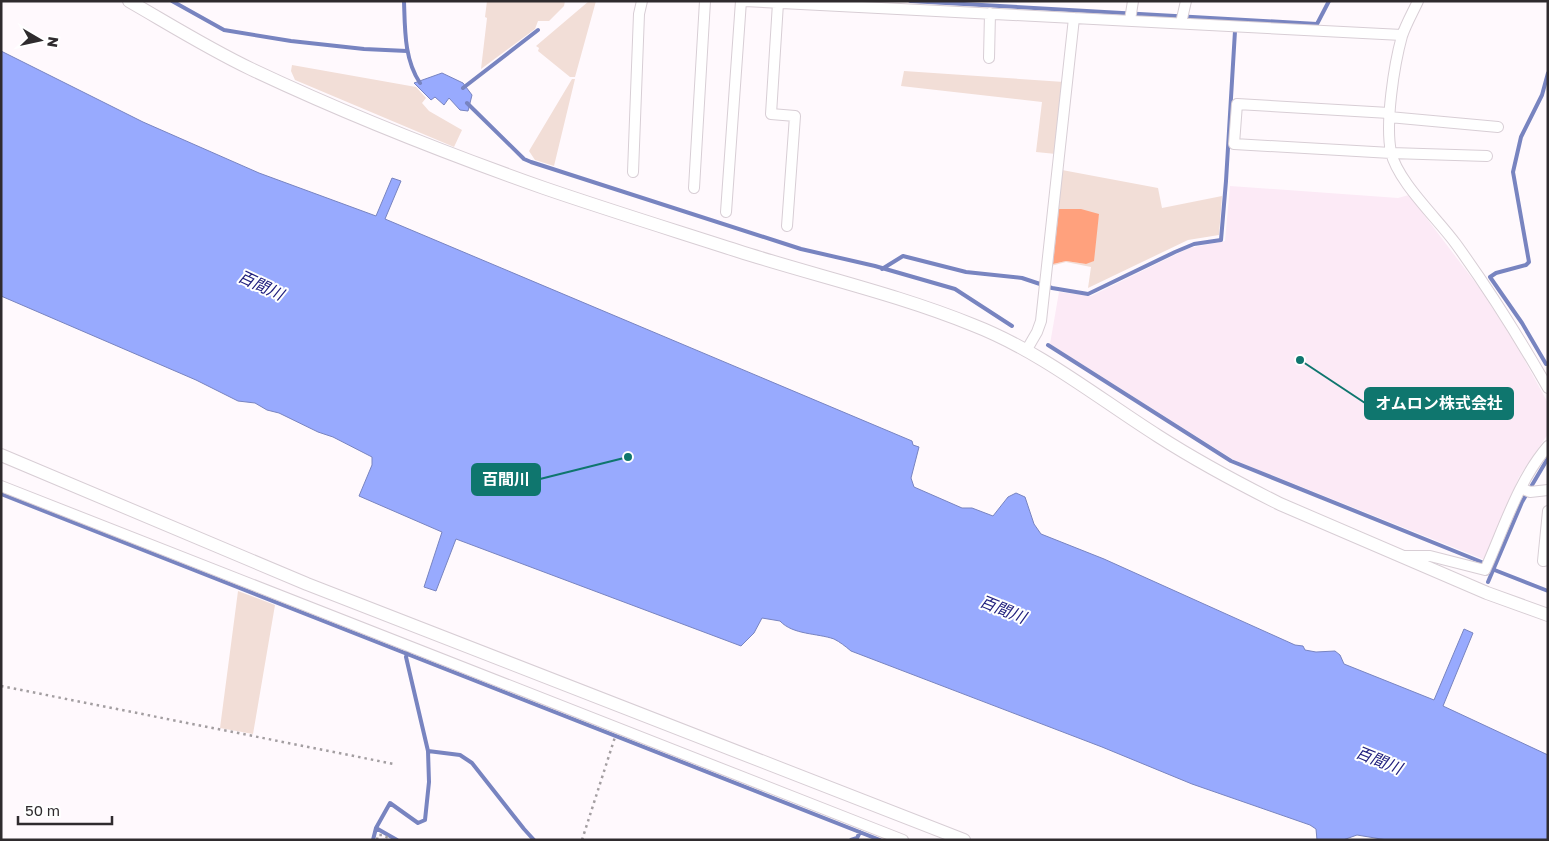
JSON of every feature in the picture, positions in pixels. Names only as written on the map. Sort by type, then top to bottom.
[{"type":"street","points":[[129,1],[249,68],[357,116],[461,158],[547,189],[742,252],[921,306],[982,328],[1026,351],[1090,390],[1158,436],[1216,471],[1280,504],[1487,593],[1548,615]]},
{"type":"street","points":[[633,172],[642,1]]},
{"type":"street","points":[[694,188],[705,1]]},
{"type":"street","points":[[726,212],[741,1]]},
{"type":"street","points":[[745,1],[1074,18],[1131,12],[1182,18],[1402,35]]},
{"type":"street","points":[[1182,18],[1186,1]]},
{"type":"street","points":[[1418,1],[1402,35],[1389,115],[1391,153],[1400,174],[1455,243],[1516,331],[1548,388]]},
{"type":"street","points":[[778,3],[771,114],[795,116],[787,226]]},
{"type":"street","points":[[989,58],[990,13]]},
{"type":"street","points":[[1026,351],[1038,332],[1041,321],[1074,18]]},
{"type":"street","points":[[1487,156],[1391,153],[1234,144],[1237,104],[1389,115],[1498,127]]},
{"type":"street","points":[[1401,556],[1430,556],[1485,570],[1525,490],[1530,471],[1548,446]]},
{"type":"street","points":[[1,455],[308,584],[964,840]]},
{"type":"street","points":[[1,486],[904,840]]},
{"type":"street","points":[[1525,490],[1548,490]]},
{"type":"street","points":[[1548,511],[1543,561],[1548,560]]},
{"type":"path","points":[[1,686],[394,764]]},
{"type":"path","points":[[582,840],[614,739]]},
{"type":"path","points":[[377,840],[378,835],[383,834],[392,840]]},
{"type":"shaded area","points":[[487,1],[565,1],[564,6],[549,21],[538,21],[535,29],[481,69]]},
{"type":"shaded area","points":[[589,1],[596,1],[575,77],[570,77],[538,51],[539,48],[536,46]]},
{"type":"shaded area","points":[[292,65],[416,87],[426,98],[422,103],[429,111],[462,130],[454,147],[295,80],[291,71]]},
{"type":"shaded area","points":[[904,71],[1064,82],[1056,154],[1036,152],[1042,102],[901,86]]},
{"type":"shaded area","points":[[572,79],[575,79],[554,166],[535,160],[529,151]]},
{"type":"shaded area","points":[[1062,170],[1158,188],[1162,208],[1222,196],[1219,235],[1188,240],[1088,288],[1091,267],[1066,262],[1051,266]],"holes":[[[1099,214],[1086,264],[1066,261],[1053,264]]]},
{"type":"shaded area","points":[[1230,186],[1398,198],[1409,195],[1481,290],[1515,343],[1548,403],[1548,434],[1519,477],[1485,560],[1234,460],[1050,344],[1059,292],[1091,296],[1189,248],[1225,241]]},
{"type":"shaded area","points":[[1059,209],[1081,209],[1099,214],[1094,261],[1086,264],[1066,261],[1053,264]]},
{"type":"shaded area","points":[[238,591],[275,605],[253,734],[220,728]]},
{"type":"water","points":[[1,51],[143,122],[259,173],[376,216],[392,178],[401,181],[385,219],[912,441],[913,445],[919,447],[911,478],[914,487],[962,508],[972,508],[993,516],[1008,497],[1016,493],[1025,497],[1034,524],[1041,534],[1104,559],[1295,645],[1303,646],[1305,650],[1316,652],[1335,651],[1340,655],[1344,664],[1434,700],[1464,629],[1473,633],[1443,706],[1548,755],[1548,840],[1387,840],[1357,835],[1343,840],[1317,840],[1316,829],[1310,825],[1192,784],[1102,747],[851,651],[834,639],[798,631],[785,626],[780,621],[762,618],[754,633],[741,646],[456,539],[436,591],[424,587],[442,532],[359,496],[372,465],[372,457],[279,413],[267,410],[255,403],[238,401],[196,380],[1,296]]},
{"type":"water","points":[[442,73],[463,83],[472,95],[468,111],[460,110],[449,98],[444,105],[435,97],[431,100],[414,83]]},
{"type":"waterway","points":[[172,1],[224,30],[291,41],[364,49],[407,51]]},
{"type":"waterway","points":[[404,1],[408,54],[420,83]]},
{"type":"waterway","points":[[910,1],[1317,24],[1329,1]]},
{"type":"waterway","points":[[463,88],[538,30]]},
{"type":"waterway","points":[[882,269],[903,256],[966,272],[1022,278],[1052,288],[1088,294],[1194,244],[1221,240],[1235,31]]},
{"type":"waterway","points":[[1546,364],[1522,323],[1490,277],[1496,273],[1526,265],[1529,262],[1513,172],[1521,137],[1542,95],[1548,73]]},
{"type":"waterway","points":[[467,103],[524,159],[531,162],[801,249],[875,266],[955,289],[1012,326]]},
{"type":"waterway","points":[[1048,345],[1231,461],[1484,563]]},
{"type":"waterway","points":[[1488,582],[1522,502],[1548,458]]},
{"type":"waterway","points":[[1,494],[880,840]]},
{"type":"waterway","points":[[1492,569],[1548,591]]},
{"type":"waterway","points":[[373,840],[376,828],[390,803],[418,823],[425,820],[429,782],[428,751],[406,657],[408,651]]},
{"type":"waterway","points":[[428,751],[460,755],[472,763],[534,840]]},
{"type":"waterway","points":[[376,828],[397,840]]},
{"type":"waterway","points":[[851,840],[857,838],[860,832]]},
{"type":"place","name":"オムロン株式会社","points":[[1300,360]]},
{"type":"place","name":"百間川","points":[[628,457]]}]
